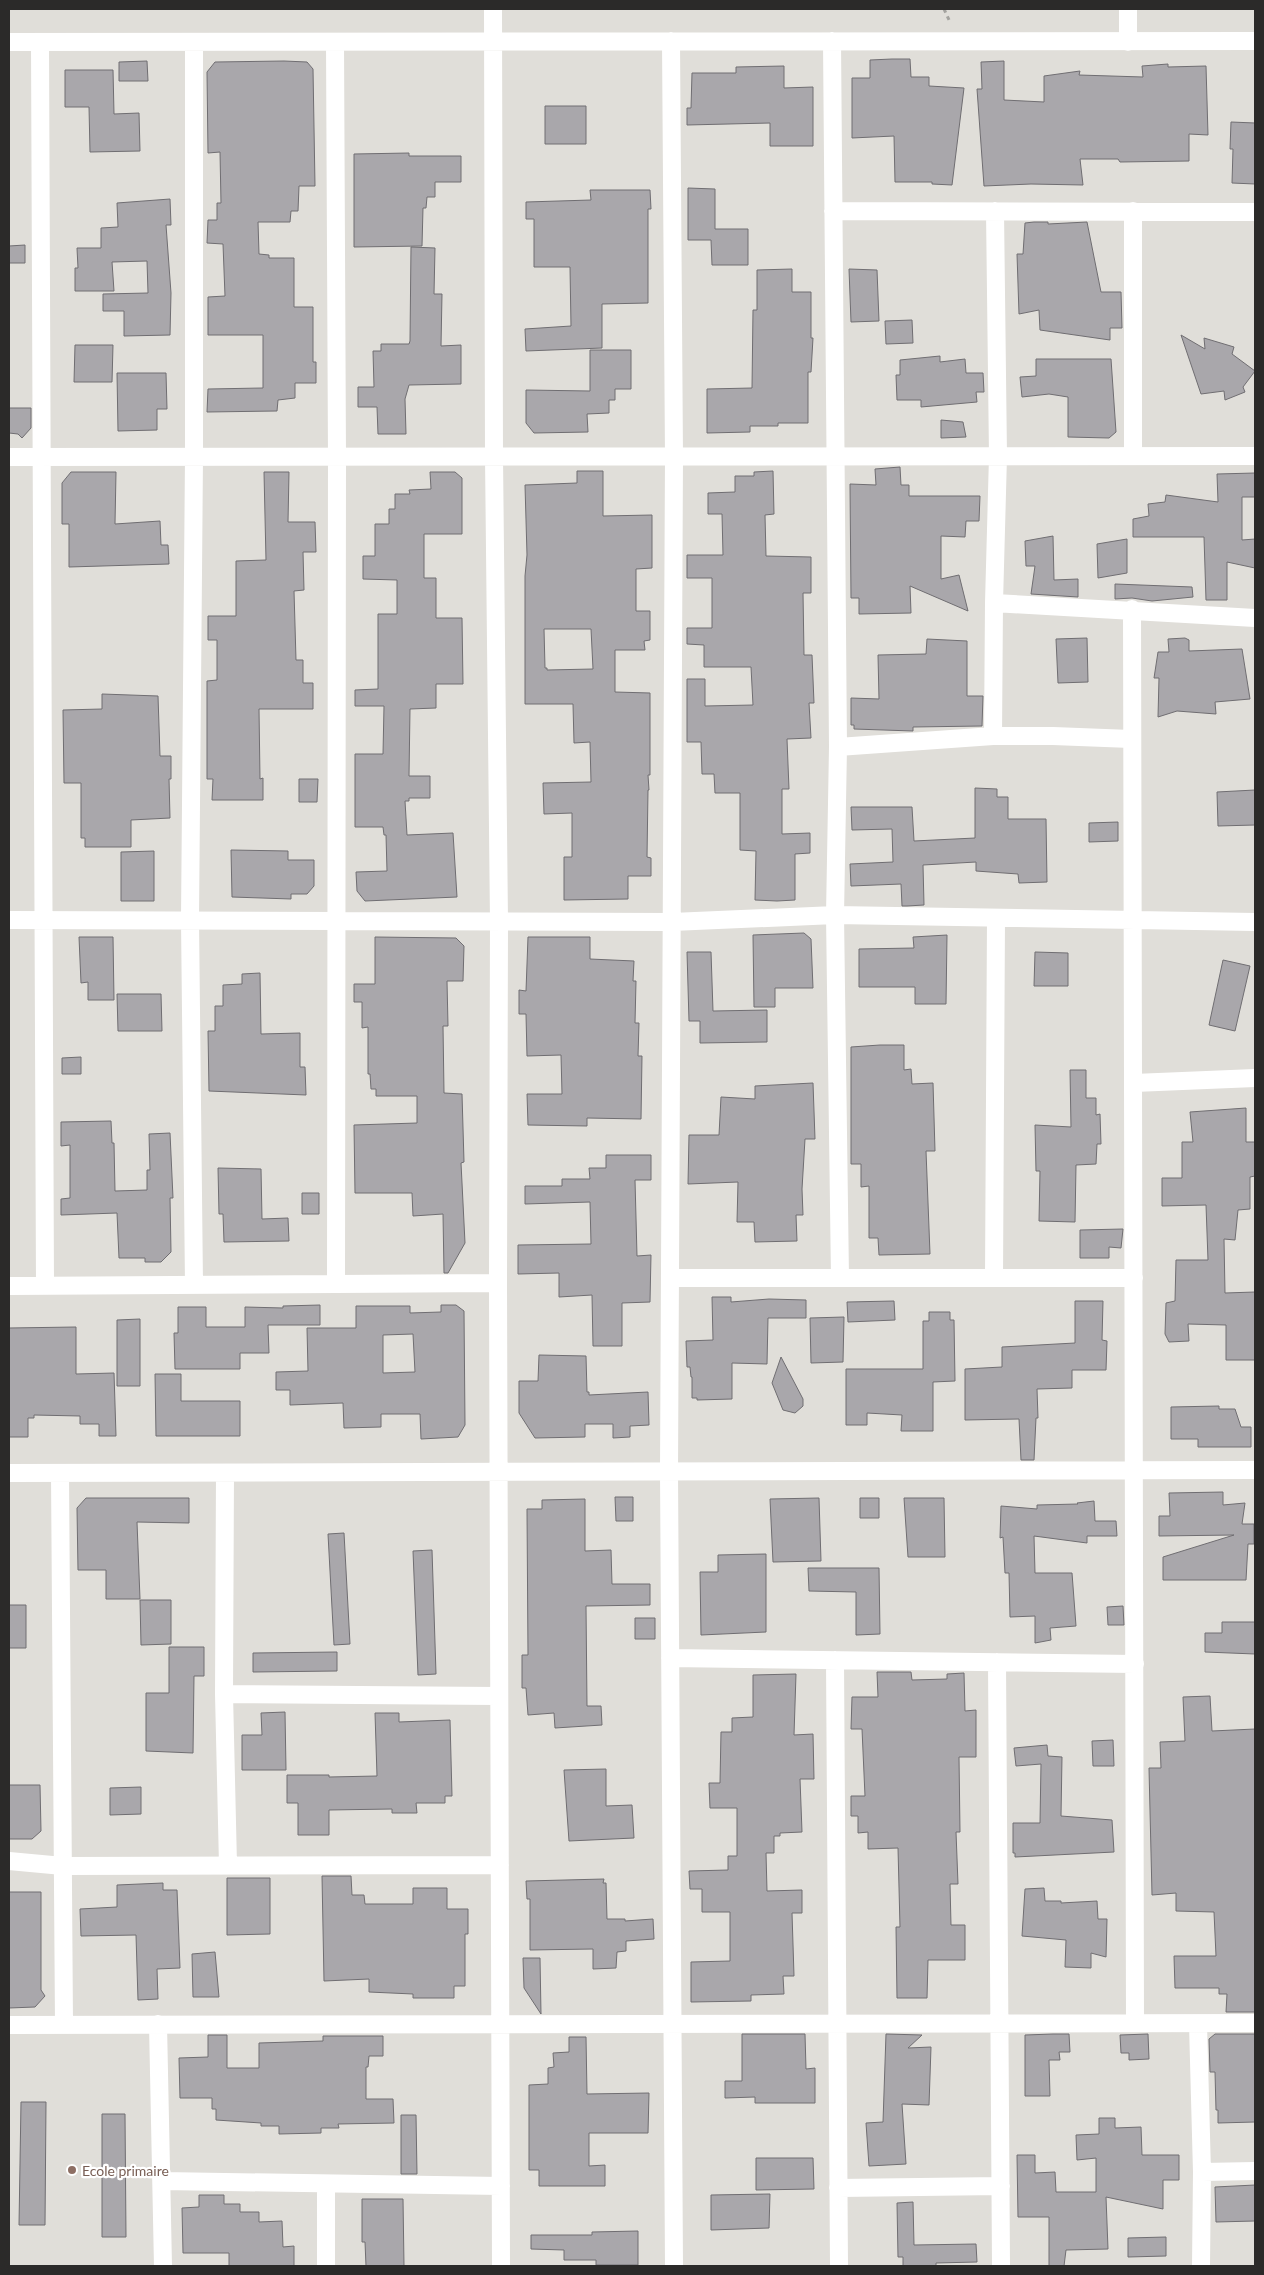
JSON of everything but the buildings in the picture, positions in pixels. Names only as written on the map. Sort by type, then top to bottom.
[{"type":"street","points":[[493,9],[494,457],[499,922],[498,1696],[501,2266]]},
{"type":"street","points":[[1128,9],[1128,42]]},
{"type":"street","points":[[670,41],[674,456],[669,1472],[674,2266]]},
{"type":"street","points":[[832,41],[838,748],[835,915],[840,1278]]},
{"type":"street","points":[[9,42],[1255,41]]},
{"type":"street","points":[[40,42],[45,1286]]},
{"type":"street","points":[[194,42],[194,457],[190,920],[194,1285]]},
{"type":"street","points":[[335,42],[338,457],[336,1284]]},
{"type":"street","points":[[833,211],[1255,212]]},
{"type":"street","points":[[993,736],[998,456],[995,211]]},
{"type":"street","points":[[1132,211],[1133,456]]},
{"type":"street","points":[[9,457],[1255,456]]},
{"type":"street","points":[[994,602],[1255,618]]},
{"type":"street","points":[[1132,609],[1135,2023]]},
{"type":"street","points":[[838,748],[993,736],[1131,739]]},
{"type":"street","points":[[9,920],[672,922],[835,915],[1255,922]]},
{"type":"street","points":[[994,1278],[996,918]]},
{"type":"street","points":[[1134,1083],[1255,1078]]},
{"type":"street","points":[[670,1278],[1134,1278]]},
{"type":"street","points":[[9,1286],[498,1284]]},
{"type":"street","points":[[9,1473],[1255,1470]]},
{"type":"street","points":[[60,1473],[64,2024]]},
{"type":"street","points":[[224,1473],[224,1694],[228,1865]]},
{"type":"street","points":[[670,1658],[1134,1664]]},
{"type":"street","points":[[835,1660],[838,2266]]},
{"type":"street","points":[[998,1662],[1002,2266]]},
{"type":"street","points":[[224,1694],[498,1696]]},
{"type":"street","points":[[9,1861],[63,1866],[500,1865]]},
{"type":"street","points":[[9,2024],[1255,2023]]},
{"type":"street","points":[[158,2024],[163,2266]]},
{"type":"street","points":[[1198,2024],[1202,2172],[1201,2266]]},
{"type":"street","points":[[1202,2172],[1255,2171]]},
{"type":"street","points":[[162,2180],[501,2186]]},
{"type":"street","points":[[326,2184],[326,2266]]},
{"type":"street","points":[[838,2188],[1001,2186]]},
{"type":"place","name":"Ecole primaire","points":[[72,2170]]}]
